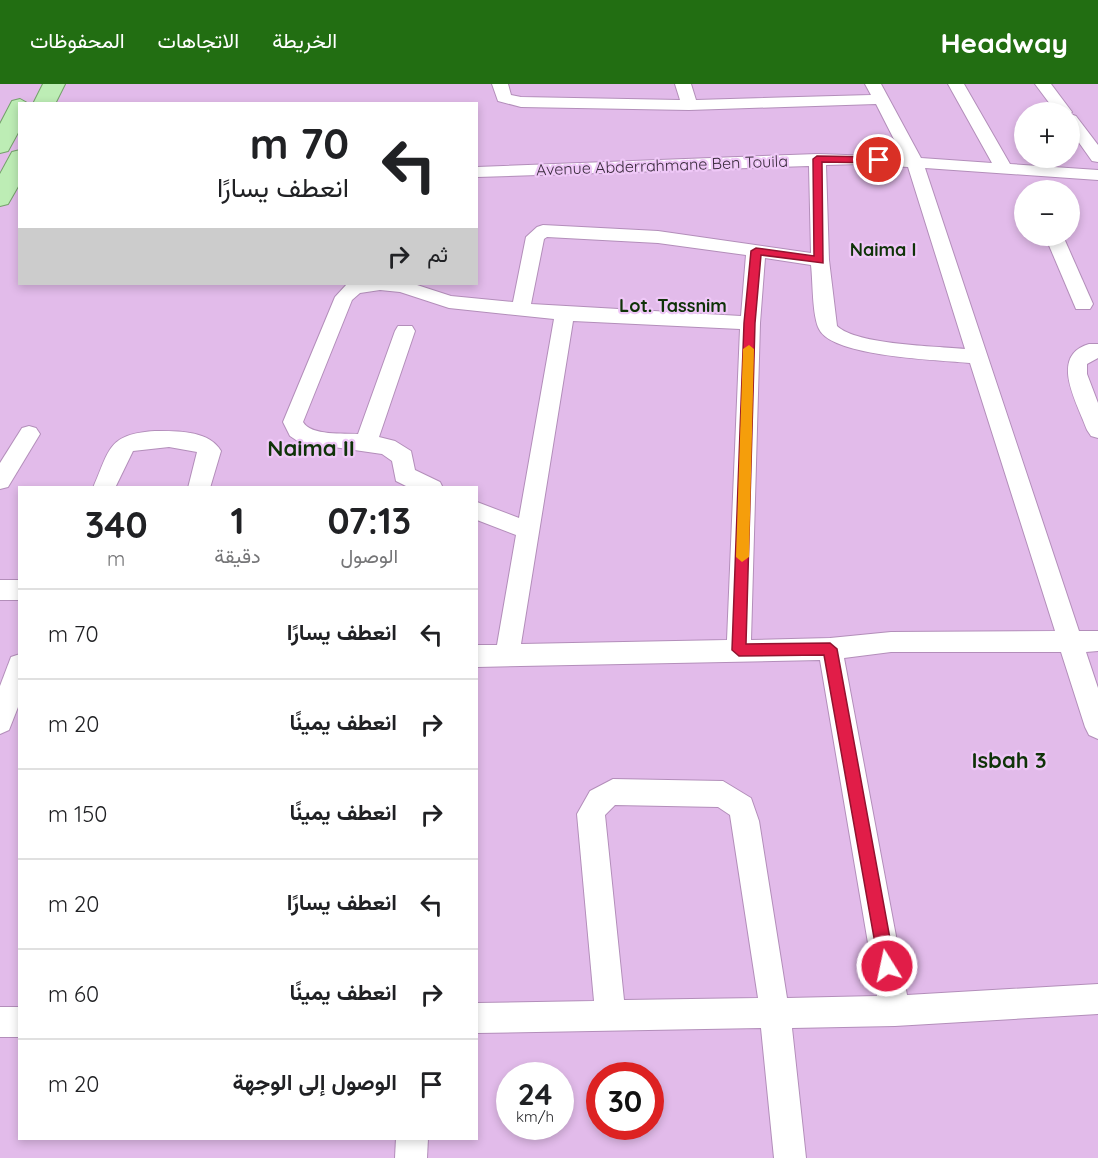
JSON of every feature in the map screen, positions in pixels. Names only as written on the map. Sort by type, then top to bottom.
[{"type":"main road","points":[[21,102],[30,84]]},
{"type":"main road","points":[[45,102],[54,84]]},
{"type":"main road","points":[[0,146],[18,109]]},
{"type":"main road","points":[[10,186],[18,163]]},
{"type":"street","points":[[500,84],[504,98],[513,101],[596,104],[689,105],[877,92],[915,163],[1098,727]]},
{"type":"street","points":[[594,84],[596,104]]},
{"type":"street","points":[[683,84],[689,105]]},
{"type":"street","points":[[956,84],[1005,170]]},
{"type":"street","points":[[1043,84],[1056,102]]},
{"type":"street","points":[[1080,133],[1098,157]]},
{"type":"street","points":[[817,159],[820,260],[828,328],[838,338],[881,348],[978,357]]},
{"type":"street","name":"Avenue Abderrahmane Ben Touila","points":[[478,172],[817,159],[1098,175]]},
{"type":"street","points":[[1027,171],[1031,180]]},
{"type":"street","points":[[521,309],[535,237],[543,231],[658,237],[820,260]]},
{"type":"street","points":[[1058,246],[1083,304]]},
{"type":"street","points":[[739,650],[750,323],[756,251]]},
{"type":"street","points":[[363,285],[355,287],[344,297],[293,422],[298,433],[310,438],[387,447],[403,457],[403,481],[424,486]]},
{"type":"street","points":[[402,285],[449,302],[565,314],[750,323]]},
{"type":"street","points":[[507,655],[565,314]]},
{"type":"street","points":[[366,443],[405,331]]},
{"type":"street","points":[[1098,351],[1089,351],[1077,362],[1077,374],[1098,430]]},
{"type":"street","points":[[0,481],[29,434]]},
{"type":"street","points":[[105,486],[122,448],[139,439],[194,442],[207,446],[210,451],[200,486]]},
{"type":"street","points":[[478,511],[527,530]]},
{"type":"street","points":[[0,590],[18,590]]},
{"type":"street","points":[[478,656],[830,649],[891,642],[1098,641]]},
{"type":"street","points":[[830,649],[895,1011]]},
{"type":"street","points":[[0,664],[18,665]]},
{"type":"street","points":[[0,722],[18,671]]},
{"type":"street","points":[[610,1014],[591,814],[602,797],[614,792],[723,794],[741,807],[745,821],[775,1014],[790,1158]]},
{"type":"street","points":[[478,1018],[895,1011],[1098,999]]},
{"type":"street","points":[[0,1022],[18,1022]]},
{"type":"street","points":[[411,1158],[412,1140]]},
{"type":"slow traffic","points":[[742,557],[749,349]]},
{"type":"district","name":"Naima I","points":[[883,250]]},
{"type":"district","name":"Lot. Tassnim","points":[[673,306]]},
{"type":"district","name":"Naima II","points":[[311,448]]},
{"type":"district","name":"Isbah 3","points":[[1009,760]]},
{"type":"route","points":[[879,160],[817,159],[820,260],[756,251],[750,323],[739,650],[830,649],[887,966]]}]
